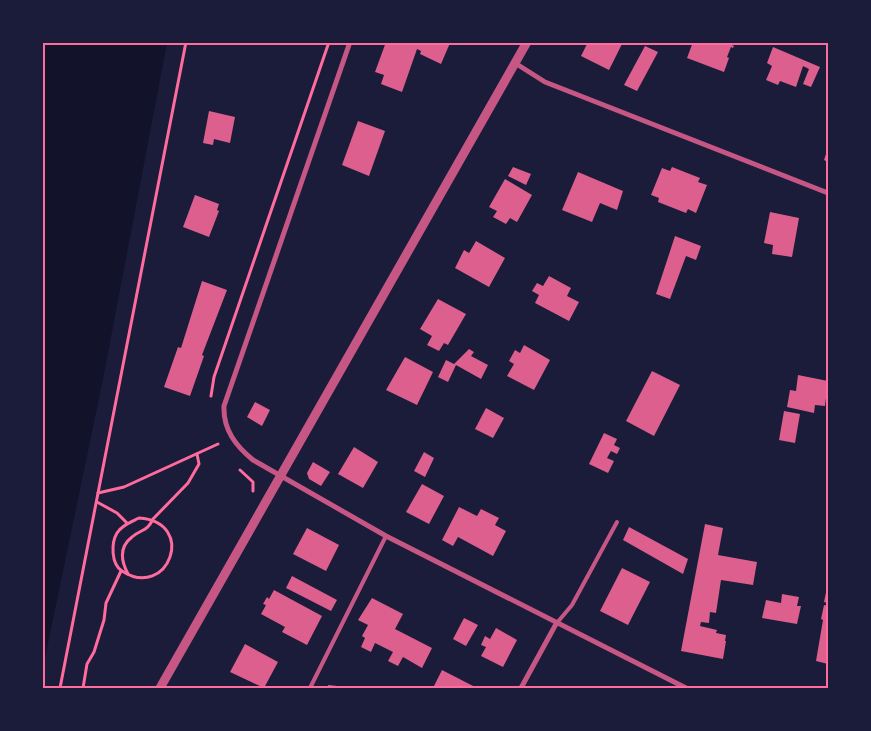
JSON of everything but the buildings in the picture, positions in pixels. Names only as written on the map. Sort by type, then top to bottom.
[{"type":"street","points":[[350,42],[224,406],[223,417],[230,435],[238,448],[253,460],[386,536],[556,624],[686,688]]},
{"type":"street","points":[[160,688],[527,42]]},
{"type":"street","points":[[515,63],[545,82],[828,193]]},
{"type":"street","points":[[522,688],[556,624]]},
{"type":"lane","points":[[556,624],[572,605],[617,522]]},
{"type":"lane","points":[[310,688],[386,536]]},
{"type":"path","points":[[60,688],[186,42]]},
{"type":"path","points":[[98,493],[124,487],[218,444]]},
{"type":"path","points":[[129,574],[123,565],[122,554],[126,544],[132,536],[150,526],[153,519],[188,483],[199,464],[197,454]]},
{"type":"path","points":[[97,502],[117,513],[127,523]]},
{"type":"path","points":[[139,518],[153,519],[165,528],[172,542],[171,557],[163,570],[150,578],[135,578],[121,571],[114,559],[113,546],[117,533],[127,523],[139,518]]},
{"type":"path","points":[[82,688],[87,664],[94,652],[104,620],[106,602],[121,571]]},
{"type":"shaded area","points":[[46,43],[167,43],[103,379],[43,667],[42,61]]}]
